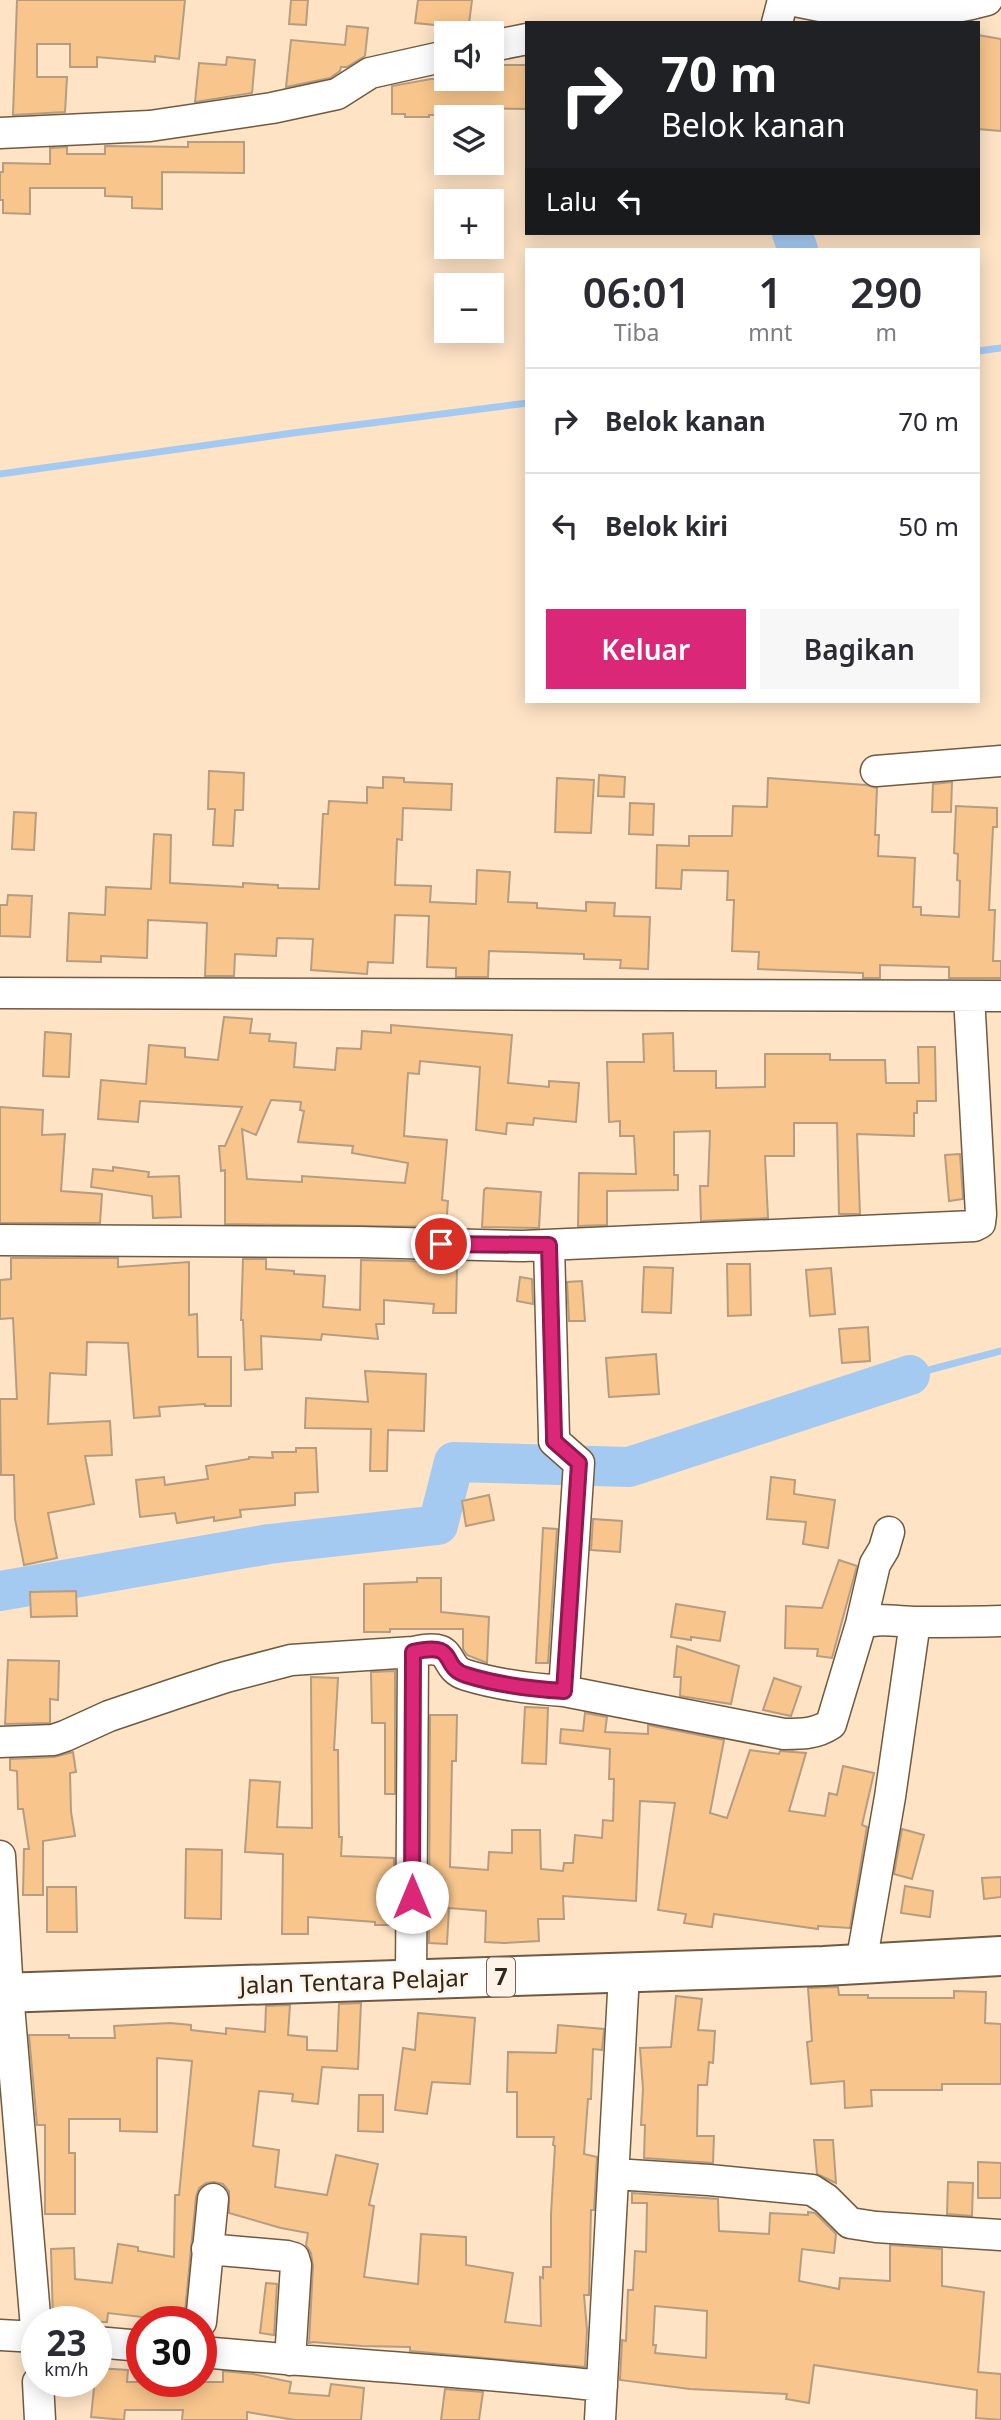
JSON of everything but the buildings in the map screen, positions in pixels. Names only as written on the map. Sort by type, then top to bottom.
[{"type":"highway","name":"Jalan Tentara Pelajar","points":[[4,1993],[624,1974],[1001,1956]]},
{"type":"street","points":[[778,21],[791,1],[839,16],[966,6],[987,0]]},
{"type":"street","points":[[504,44],[525,39]]},
{"type":"street","points":[[0,133],[150,126],[272,108],[337,94],[370,73],[434,59]]},
{"type":"street","points":[[876,771],[1001,761]]},
{"type":"street","points":[[0,993],[1001,996]]},
{"type":"street","points":[[0,1240],[549,1245],[974,1226],[980,1223],[981,1214],[969,996]]},
{"type":"street","points":[[549,1245],[554,1441],[579,1465],[564,1691]]},
{"type":"street","points":[[0,1742],[53,1740],[109,1716],[226,1677],[291,1660],[430,1649],[444,1651],[453,1667],[461,1673],[482,1680],[564,1691],[784,1734],[820,1732],[831,1724],[861,1624],[875,1564],[884,1549],[889,1532]]},
{"type":"street","points":[[861,1624],[870,1621],[1001,1620]]},
{"type":"street","points":[[861,1964],[890,1797],[915,1622]]},
{"type":"street","points":[[411,1980],[413,1652]]},
{"type":"street","points":[[0,1856],[4,1993],[34,2306]]},
{"type":"street","points":[[600,2420],[624,1974]]},
{"type":"street","points":[[614,2174],[812,2190],[832,2204],[844,2218],[860,2225],[1001,2235]]},
{"type":"street","points":[[202,2306],[213,2199]]},
{"type":"street","points":[[207,2249],[294,2258],[296,2265],[290,2360]]},
{"type":"street","points":[[0,2335],[21,2337]]},
{"type":"street","points":[[217,2353],[423,2368],[602,2386]]},
{"type":"street","points":[[39,2397],[40,2420]]},
{"type":"waterway","points":[[793,235],[797,248]]},
{"type":"waterway","points":[[980,351],[1001,348]]},
{"type":"waterway","points":[[0,474],[525,403]]},
{"type":"waterway","points":[[910,1375],[1001,1351]]},
{"type":"waterway","points":[[0,1591],[269,1544],[438,1525],[454,1462],[629,1467],[910,1375]]},
{"type":"route","points":[[412,1897],[413,1652],[430,1649],[444,1651],[453,1667],[461,1673],[482,1680],[564,1691],[578,1496],[579,1463],[554,1441],[549,1245],[441,1244]]}]
